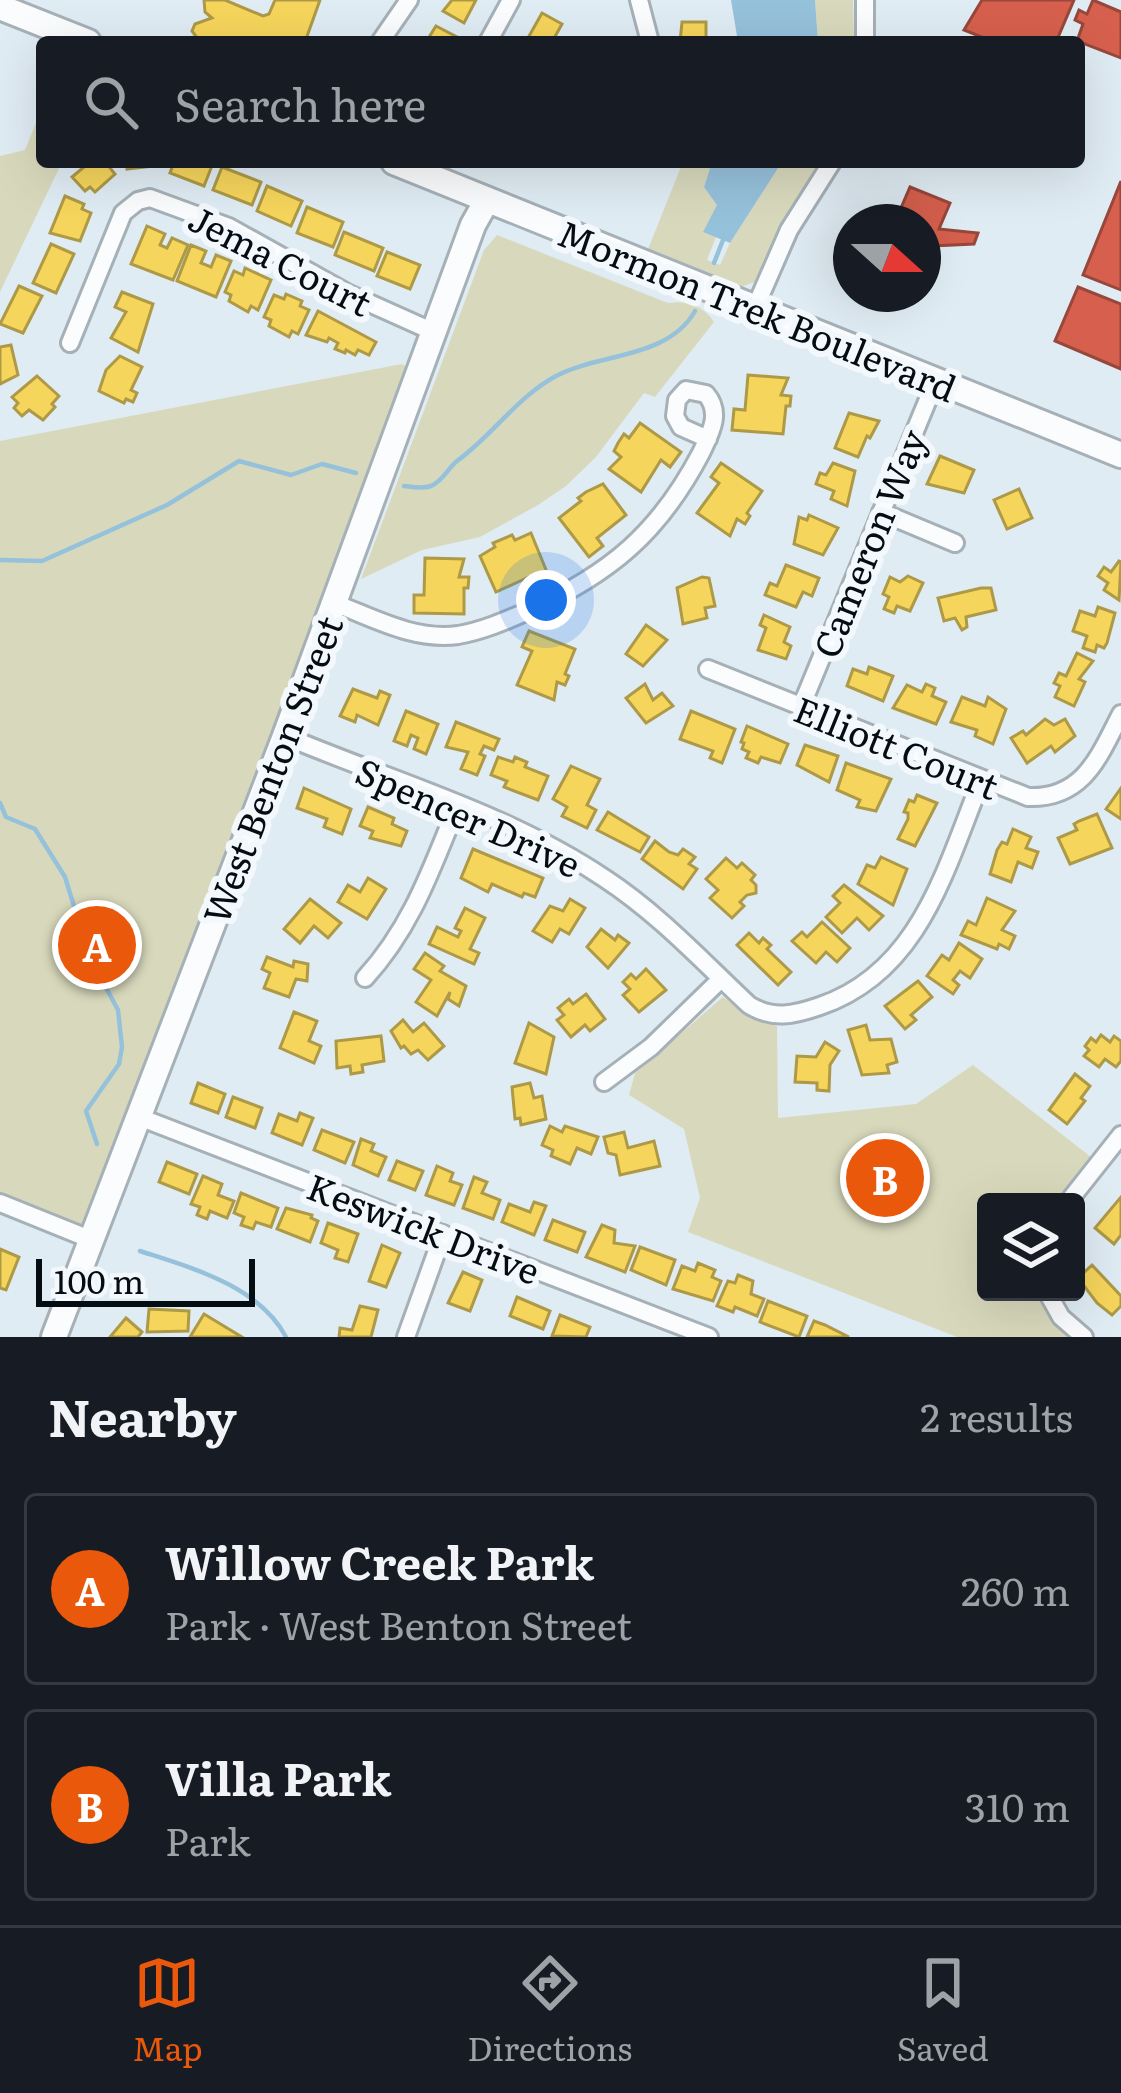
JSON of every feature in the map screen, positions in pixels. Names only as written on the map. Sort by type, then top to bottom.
[{"type":"street","points":[[384,36],[409,0]]},
{"type":"street","points":[[491,36],[511,0]]},
{"type":"street","points":[[639,0],[648,36]]},
{"type":"street","points":[[866,0],[866,36]]},
{"type":"street","points":[[0,7],[73,36]]},
{"type":"street","name":"Mormon Trek Boulevard","points":[[409,168],[1121,455]]},
{"type":"street","points":[[755,308],[789,230],[828,168]]},
{"type":"street","name":"Jema Court","points":[[70,343],[123,213],[150,198],[229,227],[349,294],[436,333]]},
{"type":"street","name":"West Benton Street","points":[[54,1337],[285,736],[473,225],[487,200]]},
{"type":"street","name":"Cameron Way","points":[[801,707],[936,380]]},
{"type":"street","points":[[334,603],[429,636],[474,632],[512,618],[594,578],[630,550],[661,516],[708,439]]},
{"type":"street","points":[[881,512],[955,543]]},
{"type":"street","name":"Elliott Court","points":[[708,669],[1028,797],[1061,794],[1091,771],[1121,713]]},
{"type":"street","name":"Spencer Drive","points":[[285,736],[542,841],[608,880],[663,922],[749,1005],[782,1016],[830,1003],[876,975],[913,937],[981,781]]},
{"type":"street","points":[[364,978],[399,937],[415,908],[458,804]]},
{"type":"street","points":[[604,1082],[651,1047],[722,980]]},
{"type":"street","name":"Keswick Drive","points":[[139,1117],[709,1337]]},
{"type":"street","points":[[1075,1193],[1121,1135]]},
{"type":"street","points":[[0,1203],[92,1240]]},
{"type":"street","points":[[406,1337],[443,1234]]},
{"type":"street","points":[[1052,1301],[1061,1317],[1084,1337]]},
{"type":"green space","points":[[815,0],[853,0],[854,36],[818,36]]},
{"type":"green space","points":[[36,123],[36,168],[59,168],[0,292],[0,156],[25,150]]},
{"type":"green space","points":[[681,168],[710,168],[704,187],[718,205],[704,232],[716,237],[707,260],[720,265],[778,168],[817,168],[787,215],[755,282],[741,287],[648,249]]},
{"type":"green space","points":[[497,235],[668,303],[694,305],[714,322],[655,397],[644,393],[596,457],[566,486],[480,537],[422,550],[361,579],[484,250]]},
{"type":"green space","points":[[402,364],[410,369],[408,380],[83,1236],[0,1203],[0,441]]},
{"type":"green space","points":[[723,997],[755,1020],[777,1026],[778,1118],[916,1104],[973,1065],[1091,1157],[1064,1193],[977,1193],[977,1301],[1041,1301],[1068,1337],[957,1337],[688,1232],[700,1198],[684,1129],[629,1095],[635,1073]]},
{"type":"water","points":[[731,0],[815,0],[818,36],[737,36]]},
{"type":"water","points":[[710,168],[778,168],[730,243],[703,232],[717,205],[704,187]]},
{"type":"building: Homes","points":[[204,0],[225,0],[263,16],[275,0],[320,0],[307,36],[196,36],[195,24],[212,18],[205,12]]},
{"type":"building: Homes","points":[[452,0],[476,0],[464,23],[443,11]]},
{"type":"building: Homes","points":[[542,13],[562,24],[555,36],[529,36]]},
{"type":"building: Homes","points":[[682,22],[706,22],[706,36],[681,36]]},
{"type":"building: Homes","points":[[436,26],[455,36],[430,36]]},
{"type":"building: Homes","points":[[83,168],[110,168],[115,174],[95,192],[90,187],[85,191],[72,177]]},
{"type":"building: Homes","points":[[172,168],[211,168],[204,186],[170,173]]},
{"type":"building: Homes","points":[[222,168],[261,182],[252,205],[213,190]]},
{"type":"building: Homes","points":[[267,186],[302,201],[291,226],[257,211]]},
{"type":"building: Homes","points":[[65,196],[84,204],[82,209],[91,213],[80,241],[50,233]]},
{"type":"building: Homes","points":[[307,207],[343,222],[333,247],[297,233]]},
{"type":"building: Homes","points":[[147,226],[165,234],[160,245],[167,248],[172,238],[188,245],[173,280],[131,264]]},
{"type":"building: Homes","points":[[344,232],[383,248],[374,271],[335,255]]},
{"type":"building: Homes","points":[[51,244],[74,254],[56,293],[33,283]]},
{"type":"building: Homes","points":[[191,245],[206,251],[201,263],[211,267],[216,255],[231,261],[216,297],[177,281]]},
{"type":"building: Homes","points":[[387,252],[420,265],[410,289],[377,276]]},
{"type":"building: Homes","points":[[245,268],[271,280],[258,310],[251,306],[248,312],[229,301],[231,295],[225,292],[234,271],[243,275]]},
{"type":"building: Homes","points":[[19,286],[42,296],[23,333],[0,324]]},
{"type":"building: Homes","points":[[122,292],[153,304],[138,352],[111,338],[126,312],[115,307]]},
{"type":"building: Homes","points":[[286,294],[309,310],[298,334],[292,331],[289,337],[269,326],[271,320],[264,317],[274,295],[284,299]]},
{"type":"building: Homes","points":[[318,311],[376,342],[369,355],[358,350],[355,355],[345,353],[335,349],[338,343],[329,338],[327,342],[306,335]]},
{"type":"building: Homes","points":[[11,345],[18,375],[0,384],[0,347]]},
{"type":"building: Homes","points":[[120,356],[142,367],[131,390],[137,393],[133,402],[126,399],[124,403],[99,391],[106,370]]},
{"type":"building: Homes","points":[[748,375],[788,378],[781,395],[791,396],[783,434],[732,430],[734,409],[745,410]]},
{"type":"building: Homes","points":[[37,376],[59,396],[43,420],[29,410],[22,416],[12,397]]},
{"type":"building: Homes","points":[[849,413],[879,421],[858,457],[835,448]]},
{"type":"building: Homes","points":[[640,423],[681,452],[670,467],[661,460],[641,492],[609,469],[621,457],[614,451],[624,434],[629,438]]},
{"type":"building: Homes","points":[[940,456],[974,470],[964,493],[927,484]]},
{"type":"building: Homes","points":[[721,463],[762,491],[745,524],[737,519],[730,536],[697,513],[719,483],[711,477]]},
{"type":"building: Homes","points":[[833,463],[855,471],[847,506],[831,499],[834,491],[816,484],[820,473],[826,475]]},
{"type":"building: Homes","points":[[603,484],[626,515],[597,538],[603,546],[589,557],[559,518],[581,501],[578,498]]},
{"type":"building: Homes","points":[[1019,489],[1032,518],[1007,529],[994,500]]},
{"type":"building: Homes","points":[[809,515],[838,528],[823,555],[794,544],[799,517],[807,520]]},
{"type":"building: Homes","points":[[531,533],[551,582],[534,589],[529,577],[496,592],[480,556],[495,547],[493,543]]},
{"type":"building: Homes","points":[[425,558],[464,559],[459,577],[469,577],[464,614],[414,613],[414,595],[424,595]]},
{"type":"building: Homes","points":[[1119,561],[1119,600],[1104,590],[1108,583],[1098,576],[1104,567],[1111,572]]},
{"type":"building: Homes","points":[[786,565],[819,578],[812,596],[803,592],[796,607],[765,595],[770,583],[777,586]]},
{"type":"building: Homes","points":[[908,576],[923,583],[910,611],[897,606],[894,613],[884,609],[889,597],[883,594],[890,577],[900,582]]},
{"type":"building: Homes","points":[[709,578],[715,606],[705,608],[707,618],[683,624],[677,588]]},
{"type":"building: Homes","points":[[991,588],[996,610],[966,617],[967,627],[962,630],[955,618],[944,621],[938,598]]},
{"type":"building: Homes","points":[[1098,607],[1115,613],[1107,643],[1104,648],[1097,645],[1095,652],[1083,648],[1087,636],[1073,631],[1080,611],[1095,616]]},
{"type":"building: Homes","points":[[764,615],[790,627],[784,642],[791,646],[786,659],[758,650],[766,628],[760,625]]},
{"type":"building: Homes","points":[[646,625],[667,640],[643,666],[626,654]]},
{"type":"building: Homes","points":[[529,631],[575,649],[565,674],[569,676],[565,685],[557,682],[554,700],[517,685],[532,651],[522,647]]},
{"type":"building: Homes","points":[[1077,653],[1093,661],[1079,679],[1085,682],[1074,706],[1055,697],[1060,686],[1054,683],[1059,673],[1066,676]]},
{"type":"building: Homes","points":[[869,667],[893,676],[883,701],[847,686],[853,669],[867,674]]},
{"type":"building: Homes","points":[[645,684],[653,700],[662,693],[673,706],[646,723],[626,698]]},
{"type":"building: Homes","points":[[926,684],[935,688],[932,696],[946,702],[936,724],[893,708],[907,685],[922,692]]},
{"type":"building: Homes","points":[[353,689],[377,698],[380,691],[390,695],[378,725],[357,715],[355,722],[340,716]]},
{"type":"building: Homes","points":[[962,697],[985,706],[988,697],[1006,709],[993,744],[975,736],[977,730],[951,722]]},
{"type":"building: Homes","points":[[406,711],[438,724],[426,754],[414,749],[418,738],[411,735],[407,746],[394,741]]},
{"type":"building: Homes","points":[[691,711],[735,729],[722,763],[710,758],[713,751],[680,739]]},
{"type":"building: Homes","points":[[1045,719],[1054,725],[1065,719],[1075,736],[1055,752],[1051,746],[1027,763],[1011,738],[1023,731],[1026,735]]},
{"type":"building: Homes","points":[[456,722],[499,739],[494,750],[484,746],[477,775],[461,769],[468,752],[446,747]]},
{"type":"building: Homes","points":[[747,726],[788,744],[780,763],[746,758],[749,752],[741,742]]},
{"type":"building: Homes","points":[[805,745],[838,756],[829,782],[797,765]]},
{"type":"building: Homes","points":[[498,757],[513,762],[515,757],[527,762],[525,767],[548,776],[538,800],[504,787],[507,781],[491,775]]},
{"type":"building: Homes","points":[[846,763],[891,779],[876,811],[857,807],[860,800],[837,790]]},
{"type":"building: Homes","points":[[571,766],[600,779],[587,805],[596,810],[587,828],[562,816],[567,807],[553,799]]},
{"type":"building: Homes","points":[[304,788],[351,809],[342,834],[324,827],[327,819],[297,808]]},
{"type":"building: Homes","points":[[1121,788],[1121,819],[1106,809]]},
{"type":"building: Homes","points":[[917,795],[937,803],[915,846],[898,839],[908,819],[904,812],[909,800],[914,802]]},
{"type":"building: Homes","points":[[368,807],[394,818],[392,824],[407,831],[401,846],[370,838],[373,831],[360,826]]},
{"type":"building: Homes","points":[[608,812],[649,837],[640,852],[597,830]]},
{"type":"building: Homes","points":[[1097,814],[1112,848],[1070,864],[1058,838]]},
{"type":"building: Homes","points":[[1013,829],[1031,837],[1026,848],[1038,852],[1032,868],[1018,862],[1011,882],[990,874],[997,850],[1002,842],[1007,844]]},
{"type":"building: Homes","points":[[655,841],[669,852],[678,855],[683,849],[695,857],[689,864],[697,869],[683,889],[642,859]]},
{"type":"building: Homes","points":[[473,849],[543,878],[535,897],[524,893],[522,897],[492,884],[488,892],[461,878]]},
{"type":"building: Homes","points":[[881,857],[907,869],[893,905],[858,884],[867,865],[875,868]]},
{"type":"building: Homes","points":[[726,858],[737,868],[742,863],[755,875],[751,880],[756,885],[756,893],[740,902],[744,906],[732,918],[710,898],[718,890],[706,879]]},
{"type":"building: Homes","points":[[368,878],[386,889],[367,919],[338,902],[348,885],[360,892]]},
{"type":"building: Homes","points":[[844,885],[883,916],[869,930],[857,918],[842,933],[826,917],[840,903],[833,896]]},
{"type":"building: Homes","points":[[987,898],[1015,911],[1002,930],[1015,936],[1009,949],[961,935],[968,921],[976,925]]},
{"type":"building: Homes","points":[[310,899],[341,923],[328,938],[314,926],[300,943],[284,929]]},
{"type":"building: Homes","points":[[570,899],[585,908],[569,934],[560,929],[552,942],[533,931],[550,906],[563,911]]},
{"type":"building: Homes","points":[[465,908],[485,918],[470,949],[479,953],[474,964],[429,944],[437,927],[458,937],[461,931],[455,928]]},
{"type":"building: Homes","points":[[822,922],[850,948],[837,962],[826,952],[816,963],[792,941],[802,932],[807,937]]},
{"type":"building: Homes","points":[[601,929],[629,943],[608,968],[587,947]]},
{"type":"building: Homes","points":[[749,933],[759,943],[763,938],[771,945],[767,949],[791,972],[778,985],[737,945]]},
{"type":"building: Homes","points":[[959,943],[982,959],[970,978],[960,971],[953,980],[959,985],[953,994],[927,976],[942,955],[949,960]]},
{"type":"building: Homes","points":[[425,953],[444,966],[440,971],[466,986],[459,1006],[448,999],[450,992],[437,1016],[416,1002],[431,980],[414,969]]},
{"type":"building: Homes","points":[[267,957],[293,967],[294,961],[308,964],[307,981],[296,979],[289,997],[264,988],[270,973],[262,969]]},
{"type":"building: Homes","points":[[646,969],[666,990],[639,1012],[623,995],[630,989],[623,982],[631,974],[636,979]]},
{"type":"building: Homes","points":[[918,981],[932,997],[911,1015],[916,1020],[905,1029],[885,1006]]},
{"type":"building: Homes","points":[[586,994],[605,1019],[590,1031],[585,1025],[571,1037],[557,1020],[564,1015],[558,1008]]},
{"type":"building: Homes","points":[[294,1012],[317,1021],[309,1041],[321,1046],[314,1063],[280,1048]]},
{"type":"building: Homes","points":[[403,1020],[413,1032],[424,1023],[444,1046],[428,1060],[418,1050],[411,1054],[401,1048],[391,1031]]},
{"type":"building: Homes","points":[[529,1023],[554,1037],[546,1074],[515,1063]]},
{"type":"building: Homes","points":[[866,1025],[870,1040],[891,1039],[897,1062],[887,1065],[889,1073],[862,1075],[848,1030]]},
{"type":"building: Homes","points":[[1101,1035],[1110,1042],[1114,1036],[1121,1041],[1121,1061],[1116,1067],[1105,1059],[1099,1067],[1084,1056],[1091,1038],[1096,1042]]},
{"type":"building: Homes","points":[[381,1036],[384,1061],[362,1065],[363,1072],[351,1074],[350,1066],[337,1068],[336,1041]]},
{"type":"building: Homes","points":[[825,1042],[839,1051],[830,1065],[829,1091],[817,1090],[817,1083],[795,1082],[797,1056],[816,1057]]},
{"type":"building: Homes","points":[[1075,1074],[1090,1086],[1067,1124],[1049,1110]]},
{"type":"building: Homes","points":[[198,1083],[225,1094],[218,1113],[191,1103]]},
{"type":"building: Homes","points":[[530,1083],[534,1098],[542,1096],[546,1119],[521,1125],[520,1118],[515,1119],[512,1087]]},
{"type":"building: Homes","points":[[233,1097],[262,1108],[255,1128],[226,1117]]},
{"type":"building: Homes","points":[[300,1113],[313,1118],[302,1145],[272,1133],[279,1114],[297,1121]]},
{"type":"building: Homes","points":[[550,1126],[598,1137],[591,1154],[577,1148],[570,1164],[551,1156],[553,1150],[542,1145]]},
{"type":"building: Homes","points":[[322,1130],[354,1142],[345,1163],[314,1150]]},
{"type":"building: Homes","points":[[624,1132],[628,1148],[654,1141],[660,1166],[620,1175],[616,1155],[608,1153],[604,1137]]},
{"type":"building: Homes","points":[[361,1139],[374,1144],[371,1151],[386,1157],[378,1176],[353,1165]]},
{"type":"building: Homes","points":[[397,1161],[423,1171],[415,1190],[389,1180]]},
{"type":"building: Homes","points":[[167,1162],[197,1174],[189,1194],[159,1182]]},
{"type":"building: Homes","points":[[437,1166],[453,1173],[450,1181],[462,1185],[454,1205],[426,1195]]},
{"type":"building: Homes","points":[[203,1176],[222,1184],[218,1195],[234,1201],[227,1218],[210,1211],[207,1219],[197,1215],[200,1207],[191,1204]]},
{"type":"building: Homes","points":[[474,1177],[487,1182],[482,1193],[500,1200],[493,1219],[463,1208]]},
{"type":"building: Homes","points":[[241,1193],[278,1208],[271,1227],[256,1222],[253,1229],[241,1225],[244,1217],[234,1213]]},
{"type":"building: Homes","points":[[1121,1197],[1121,1235],[1114,1244],[1095,1228]]},
{"type":"building: Homes","points":[[534,1202],[546,1206],[534,1235],[502,1222],[509,1204],[530,1212]]},
{"type":"building: Homes","points":[[286,1208],[318,1221],[310,1242],[277,1229]]},
{"type":"building: Homes","points":[[553,1220],[585,1232],[577,1252],[545,1240]]},
{"type":"building: Homes","points":[[328,1223],[358,1234],[348,1262],[335,1258],[338,1250],[321,1243]]},
{"type":"building: Homes","points":[[602,1225],[615,1230],[614,1243],[635,1246],[625,1272],[586,1257]]},
{"type":"building: Homes","points":[[382,1245],[400,1253],[386,1287],[369,1281]]},
{"type":"building: Homes","points":[[640,1247],[675,1260],[666,1285],[631,1270]]},
{"type":"building: Homes","points":[[0,1249],[19,1257],[6,1290],[0,1288]]},
{"type":"building: Homes","points":[[698,1263],[715,1270],[712,1277],[721,1281],[713,1301],[673,1289],[682,1266],[695,1271]]},
{"type":"building: Homes","points":[[1092,1265],[1121,1296],[1121,1306],[1112,1315],[1085,1287],[1085,1272]]},
{"type":"building: Homes","points":[[463,1272],[482,1280],[470,1311],[448,1303]]},
{"type":"building: Homes","points":[[738,1275],[753,1281],[751,1294],[764,1299],[757,1316],[717,1306],[728,1281],[735,1283]]},
{"type":"building: Homes","points":[[517,1297],[550,1311],[543,1329],[510,1316]]},
{"type":"building: Homes","points":[[768,1301],[807,1316],[799,1337],[760,1322]]},
{"type":"building: Homes","points":[[360,1306],[378,1310],[371,1337],[339,1337],[340,1328],[352,1330]]},
{"type":"building: Homes","points":[[149,1309],[189,1311],[188,1331],[147,1332]]},
{"type":"building: Homes","points":[[204,1314],[242,1337],[190,1337]]},
{"type":"building: Homes","points":[[560,1315],[590,1327],[586,1337],[552,1336]]},
{"type":"building: Homes","points":[[126,1318],[142,1332],[138,1337],[110,1337]]},
{"type":"building: Homes","points":[[814,1321],[825,1325],[849,1337],[807,1337]]},
{"type":"building: Shops","points":[[982,0],[1074,0],[1059,36],[979,36],[964,30]]},
{"type":"building: Shops","points":[[1093,0],[1121,12],[1121,58],[1085,44],[1085,36],[1079,36],[1083,24],[1075,20],[1079,10],[1087,14]]},
{"type":"building: Shops","points":[[1121,181],[1121,290],[1083,275]]},
{"type":"building: Shops","points":[[910,187],[950,203],[941,224],[941,204],[903,204]]},
{"type":"building: Shops","points":[[941,229],[978,233],[974,244],[941,246]]},
{"type":"building: Shops","points":[[1078,287],[1121,304],[1121,369],[1055,341]]},
{"type":"waterway","points":[[714,263],[725,235]]},
{"type":"waterway","points":[[404,486],[435,484],[556,376],[650,347],[683,327],[695,311]]},
{"type":"waterway","points":[[0,560],[42,561],[167,505],[239,461],[291,475],[322,464],[356,473]]},
{"type":"waterway","points":[[0,803],[6,817],[35,829],[65,877],[90,958],[118,1010],[119,1064],[86,1111],[97,1144]]},
{"type":"waterway","points":[[140,1251],[202,1272],[242,1292],[274,1319],[286,1337]]},
{"type":"place","name":"Willow Creek Park","points":[[97,945]]},
{"type":"place","name":"Villa Park","points":[[885,1178]]}]
